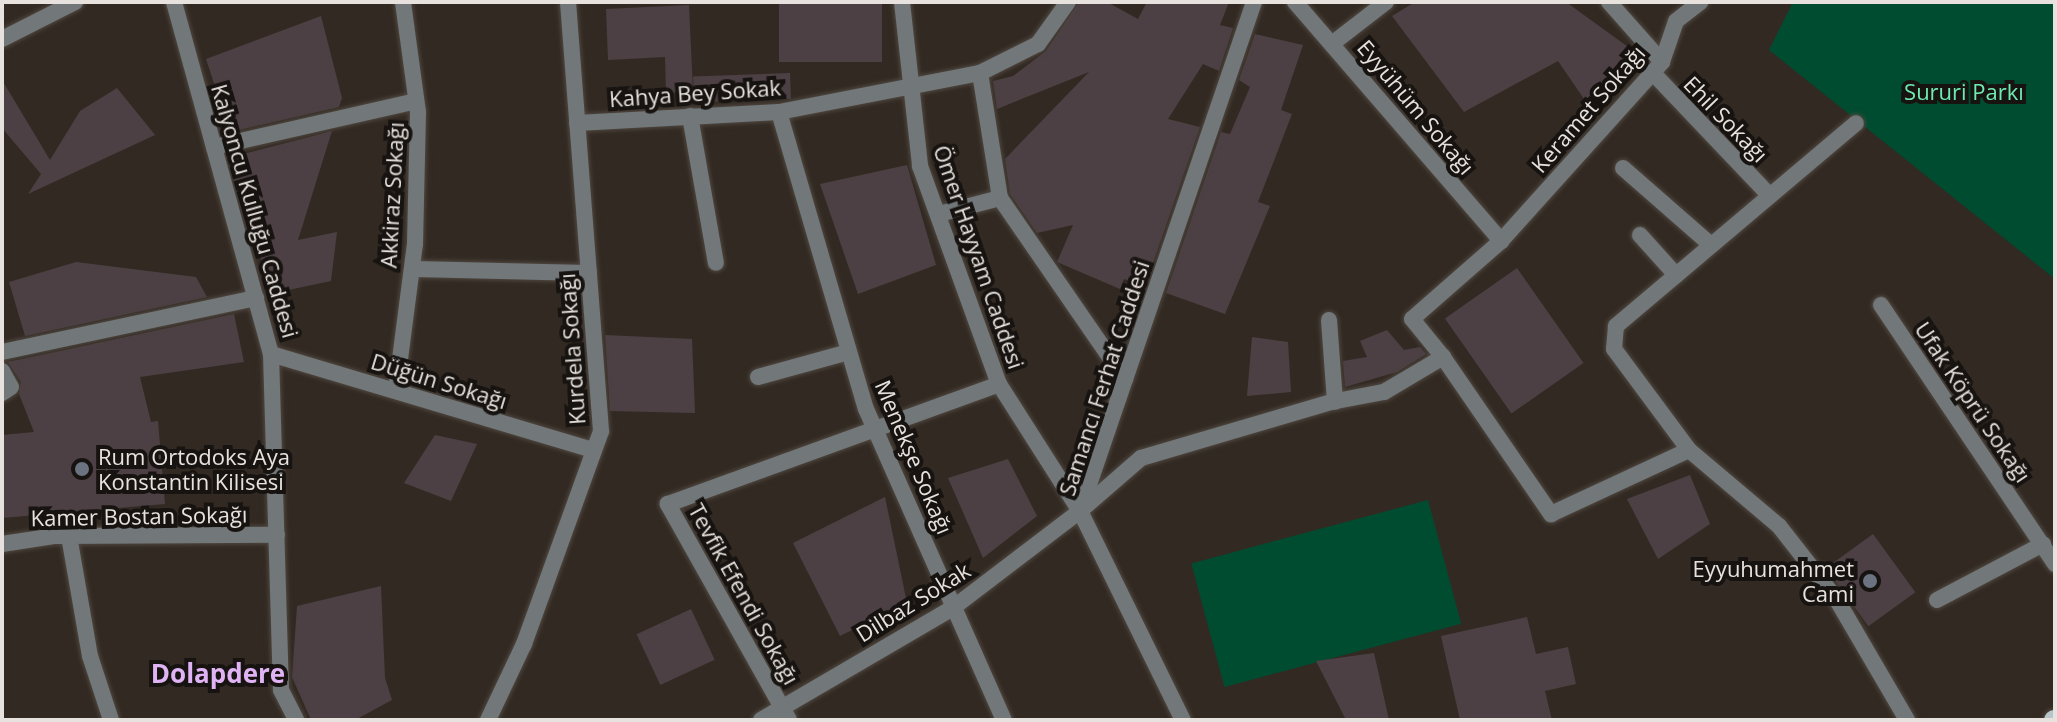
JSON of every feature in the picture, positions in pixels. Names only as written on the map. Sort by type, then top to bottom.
[{"type":"street","points":[[2,39],[75,2]]},
{"type":"street","name":"Kalyoncu Kulluğu Caddesi","points":[[174,2],[271,354],[281,690],[296,720]]},
{"type":"street","name":"Akkiraz Sokağı","points":[[396,390],[412,269],[416,101],[403,2]]},
{"type":"street","name":"Kurdela Sokağı","points":[[488,720],[524,644],[601,431],[568,2]]},
{"type":"street","name":"Ömer Hayyam Caddesi","points":[[902,2],[908,83],[920,166],[999,384],[1080,511],[1183,720]]},
{"type":"street","name":"Kahya Bey Sokak","points":[[577,123],[779,112],[908,83],[980,73],[1038,44],[1068,2]]},
{"type":"street","name":"Samancı Ferhat Caddesi","points":[[1080,511],[1254,2]]},
{"type":"street","name":"Eyyühüm Sokağı","points":[[1295,2],[1501,241]]},
{"type":"street","points":[[1333,43],[1386,2]]},
{"type":"street","name":"Ehil Sokağı","points":[[1609,2],[1657,67],[1769,195]]},
{"type":"street","name":"Keramet Sokağı","points":[[1443,357],[1412,319],[1501,241],[1657,67],[1676,21],[1700,2]]},
{"type":"street","points":[[980,73],[1000,198],[1125,379]]},
{"type":"street","points":[[214,147],[416,101]]},
{"type":"street","name":"Menekşe Sokağı","points":[[779,112],[849,352],[876,431],[1004,720]]},
{"type":"street","points":[[690,116],[716,263]]},
{"type":"street","points":[[1856,123],[1616,326],[1614,349],[1689,450],[1779,526],[1837,600],[1907,720]]},
{"type":"street","points":[[1623,168],[1711,245]]},
{"type":"street","points":[[939,214],[1000,198]]},
{"type":"street","points":[[1640,235],[1676,275]]},
{"type":"street","points":[[412,269],[589,273]]},
{"type":"street","points":[[2,352],[256,298]]},
{"type":"street","name":"Ufak Köprü Sokağı","points":[[1881,305],[2055,564]]},
{"type":"street","points":[[1329,320],[1333,402]]},
{"type":"street","points":[[758,377],[849,352]]},
{"type":"street","name":"Düğün Sokağı","points":[[271,354],[594,450]]},
{"type":"street","points":[[1443,357],[1551,514],[1689,450]]},
{"type":"street","name":"Samancı Ferhat Caddesi","points":[[1080,511],[1141,458],[1333,402],[1384,392],[1443,357]]},
{"type":"street","points":[[2,371],[11,387],[2,393]]},
{"type":"street","name":"Tevfik Efendi Sokağı","points":[[785,713],[668,504],[999,384]]},
{"type":"street","name":"Dilbaz Sokak","points":[[761,720],[785,713],[954,607],[1080,511]]},
{"type":"street","name":"Kamer Bostan Sokağı","points":[[2,544],[69,536],[277,535]]},
{"type":"street","points":[[69,536],[90,656],[111,720]]},
{"type":"street","points":[[1937,600],[2043,544]]},
{"type":"green space","name":"Sururi Parkı","points":[[1793,2],[2055,2],[2055,279],[1769,50]]},
{"type":"green space","points":[[1428,500],[1461,624],[1224,687],[1191,563]]},
{"type":"building","points":[[779,2],[882,2],[882,62],[779,62]]},
{"type":"building","points":[[1079,2],[1107,2],[1138,19],[1147,2],[1229,2],[1220,25],[1233,28],[1219,71],[1203,64],[1168,119],[1200,127],[1145,286],[1124,279],[1120,289],[1057,262],[1073,225],[1037,233],[1010,194],[1005,159],[1089,72],[997,109],[993,81],[1013,76],[1046,51]]},
{"type":"building","points":[[1415,2],[1566,2],[1646,60],[1586,102],[1558,61],[1464,112],[1392,16]]},
{"type":"building","points":[[689,5],[693,92],[666,93],[665,57],[608,60],[606,9]]},
{"type":"building","points":[[321,16],[342,98],[339,107],[230,132],[206,59]]},
{"type":"building","points":[[1255,34],[1303,45],[1281,110],[1292,114],[1258,202],[1270,206],[1225,314],[1166,293],[1221,132],[1230,134],[1250,87],[1239,80]]},
{"type":"building","points":[[790,73],[791,99],[694,102],[693,76]]},
{"type":"building","points":[[2,80],[50,160],[80,111],[117,88],[155,135],[28,194],[41,174],[2,128]]},
{"type":"building","points":[[332,131],[298,240],[337,232],[331,281],[274,293],[257,248],[267,246],[240,200],[228,158]]},
{"type":"building","points":[[907,165],[936,265],[858,294],[820,184]]},
{"type":"building","points":[[76,262],[196,277],[207,297],[25,336],[9,282]]},
{"type":"building","points":[[1517,268],[1584,363],[1511,413],[1445,318]]},
{"type":"building","points":[[234,314],[244,362],[140,377],[151,422],[158,421],[165,504],[2,518],[2,435],[34,432],[19,394],[21,382],[8,362]]},
{"type":"building","points":[[1387,330],[1404,350],[1420,347],[1426,354],[1397,372],[1345,387],[1343,361],[1367,357],[1360,341]]},
{"type":"building","points":[[605,335],[692,339],[695,413],[610,411]]},
{"type":"building","points":[[1252,337],[1288,342],[1291,392],[1247,396]]},
{"type":"building","points":[[435,435],[477,444],[451,501],[404,483]]},
{"type":"building","points":[[1008,459],[1037,516],[983,558],[948,478]]},
{"type":"building","points":[[1690,475],[1710,524],[1658,559],[1627,499]]},
{"type":"building","points":[[885,497],[907,603],[840,636],[793,543]]},
{"type":"building","name":"Eyyuhumahmet Cami","points":[[1873,534],[1915,592],[1868,626],[1826,568]]},
{"type":"building","points":[[381,586],[385,678],[392,700],[355,720],[311,720],[292,677],[297,606]]},
{"type":"building","points":[[691,609],[715,660],[660,685],[637,634]]},
{"type":"building","points":[[1527,617],[1536,654],[1568,647],[1576,684],[1545,691],[1552,720],[1460,720],[1441,636]]},
{"type":"building","points":[[1374,653],[1389,720],[1346,720],[1316,661]]},
{"type":"place","name":"Rum Ortodoks Aya Konstantin Kilisesi","points":[[82,469]]},
{"type":"place","name":"Eyyuhumahmet Cami","points":[[1870,581]]},
{"type":"district","name":"Dolapdere","points":[[218,674]]}]
